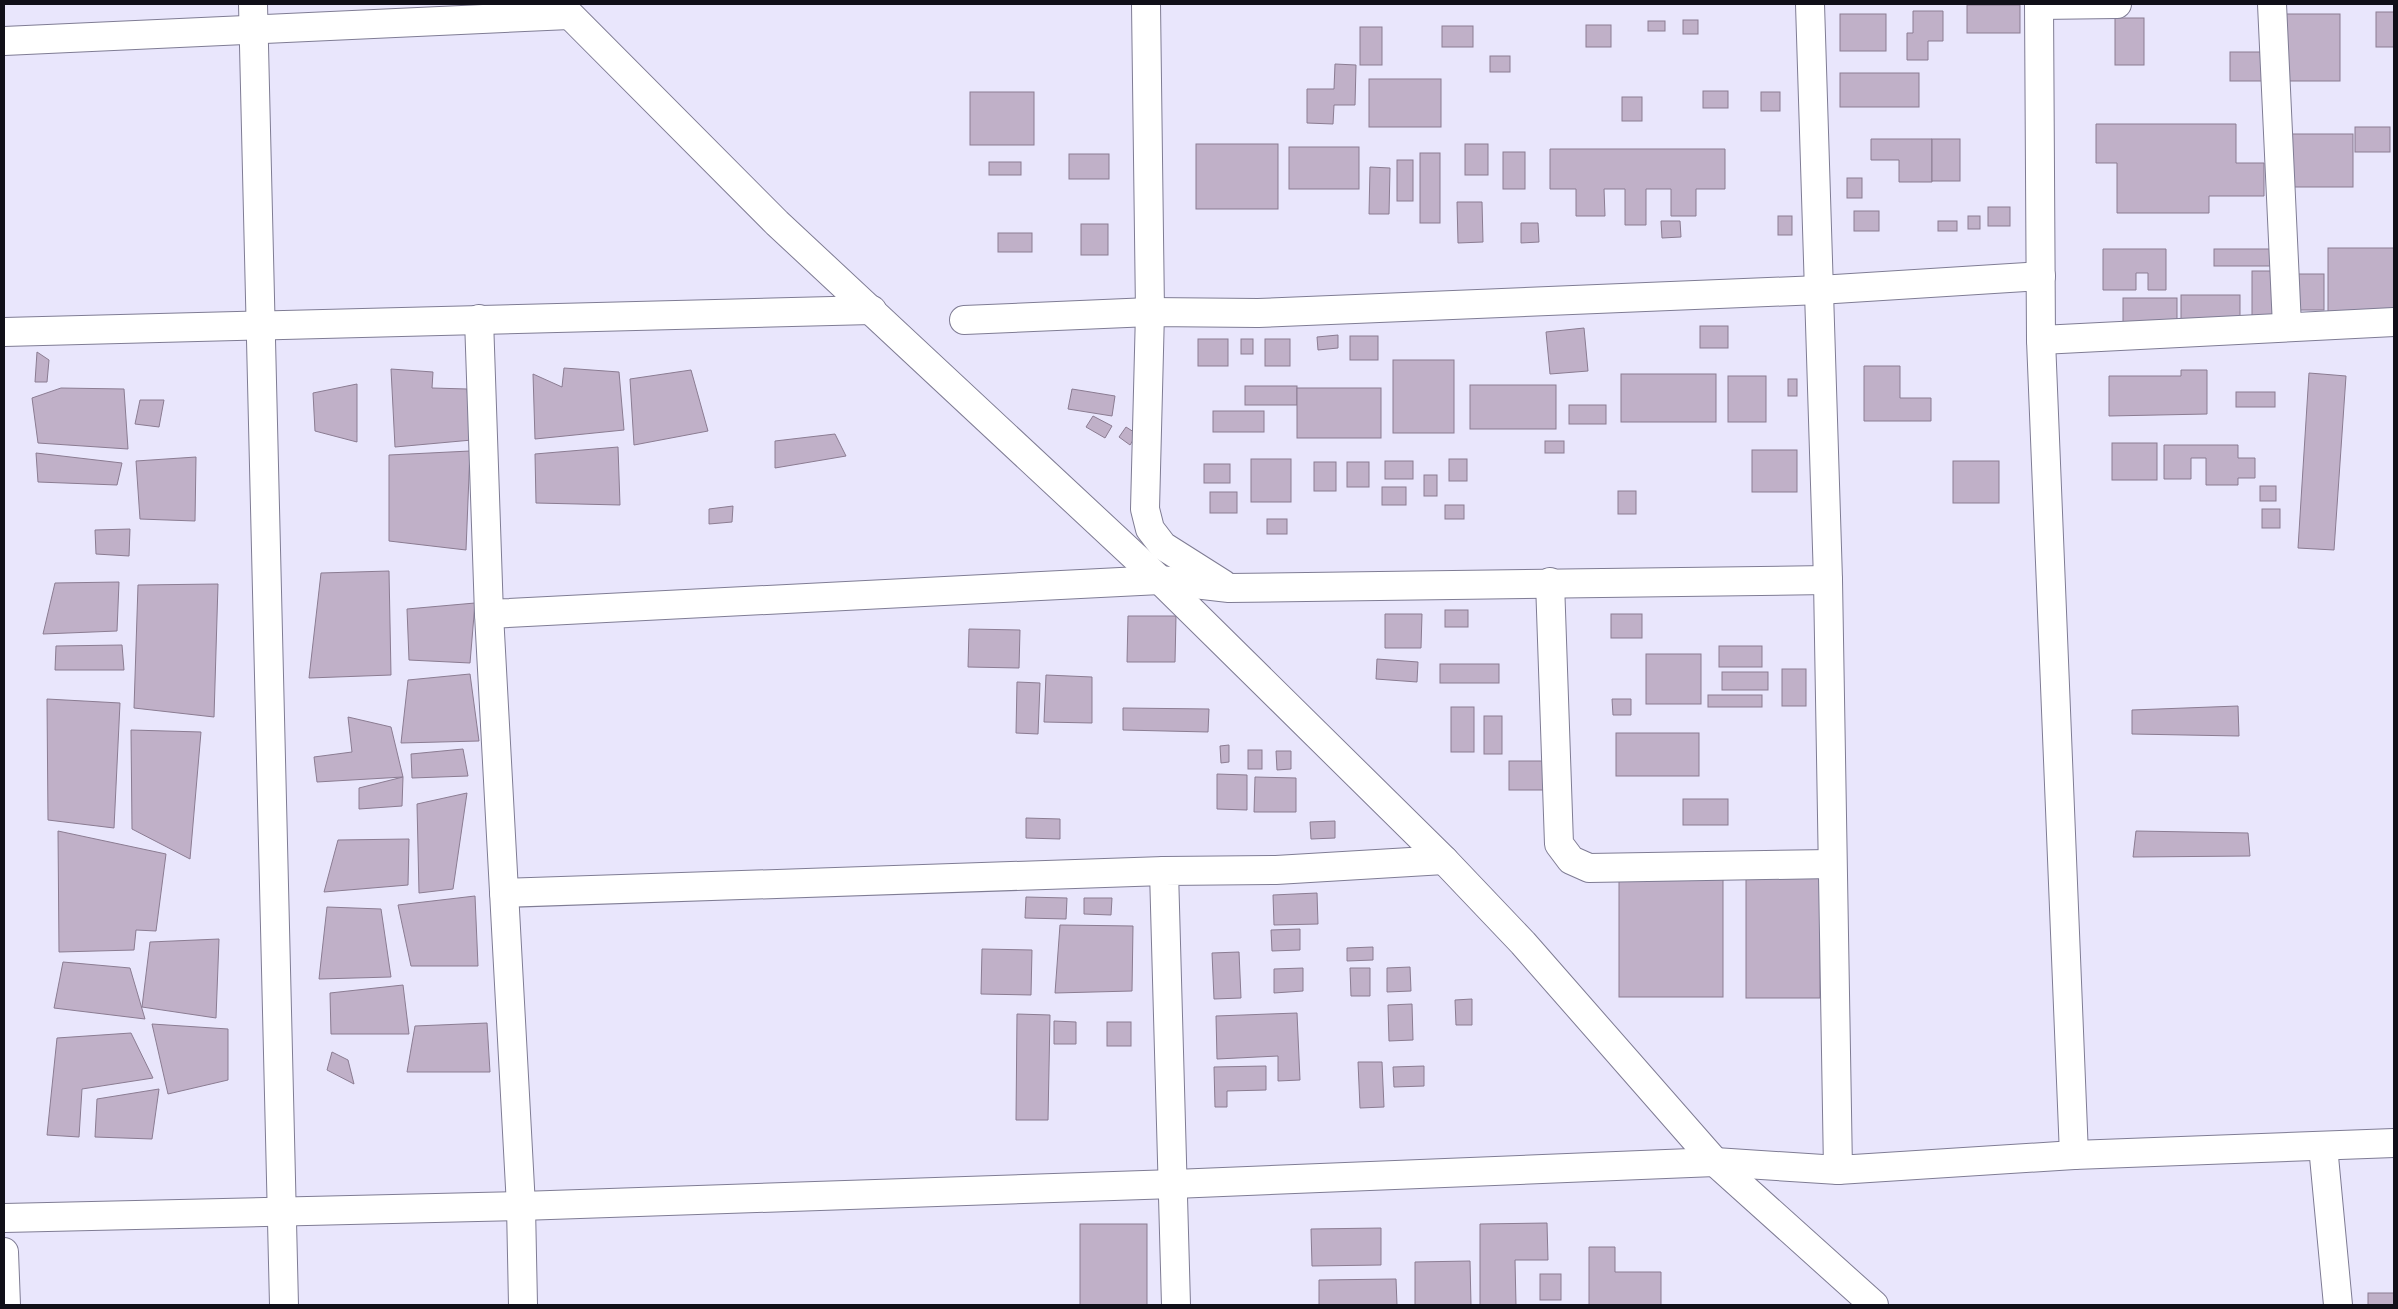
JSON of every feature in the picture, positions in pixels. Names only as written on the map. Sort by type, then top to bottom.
[{"type":"street","points":[[253,4],[284,1305]]},
{"type":"street","points":[[1146,4],[1150,312],[1146,510],[1150,529],[1163,546],[1229,588]]},
{"type":"street","points":[[1810,4],[1828,580],[1831,864],[1838,1170]]},
{"type":"street","points":[[2074,1155],[2041,340],[2040,4],[2117,4]]},
{"type":"street","points":[[2272,4],[2287,326]]},
{"type":"street","points":[[4,41],[253,31],[564,9],[778,223],[1160,580],[1444,860],[1523,942],[1715,1162],[1874,1305]]},
{"type":"street","points":[[964,320],[1150,312],[1258,313],[1819,290],[2041,276]]},
{"type":"street","points":[[4,332],[872,310]]},
{"type":"street","points":[[479,319],[489,614],[521,1206],[523,1305]]},
{"type":"street","points":[[2041,340],[2394,322]]},
{"type":"street","points":[[489,614],[1160,580],[1229,588],[1550,582],[1828,580]]},
{"type":"street","points":[[1550,582],[1559,844],[1571,860],[1590,868],[1831,864]]},
{"type":"street","points":[[504,893],[1164,871],[1276,870],[1444,860]]},
{"type":"street","points":[[1164,871],[1165,968],[1174,1184],[1176,1305]]},
{"type":"street","points":[[4,1218],[521,1206],[1174,1184],[1715,1162],[1838,1170],[2074,1155],[2394,1143]]},
{"type":"street","points":[[2323,1146],[2338,1305]]},
{"type":"street","points":[[4,1252],[6,1305]]},
{"type":"building","points":[[1967,5],[2020,5],[2020,33],[1967,33]]},
{"type":"building","points":[[1913,11],[1943,11],[1943,41],[1928,41],[1928,60],[1907,60],[1907,33],[1913,33]]},
{"type":"building","points":[[2376,12],[2394,12],[2394,47],[2376,47]]},
{"type":"building","points":[[1840,14],[1886,14],[1886,51],[1840,51]]},
{"type":"building","points":[[2284,14],[2340,14],[2340,81],[2284,81]]},
{"type":"building","points":[[2115,18],[2144,18],[2144,65],[2115,65]]},
{"type":"building","points":[[1683,20],[1698,20],[1698,34],[1683,34]]},
{"type":"building","points":[[1648,21],[1665,21],[1665,31],[1648,31]]},
{"type":"building","points":[[1586,25],[1611,25],[1611,47],[1586,47]]},
{"type":"building","points":[[1442,26],[1473,26],[1473,47],[1442,47]]},
{"type":"building","points":[[1360,27],[1382,27],[1382,65],[1360,65]]},
{"type":"building","points":[[2230,52],[2264,52],[2264,81],[2230,81]]},
{"type":"building","points":[[1490,56],[1510,56],[1510,72],[1490,72]]},
{"type":"building","points":[[1335,64],[1356,65],[1355,105],[1334,105],[1333,124],[1307,123],[1307,89],[1334,89]]},
{"type":"building","points":[[1840,73],[1919,73],[1919,107],[1840,107]]},
{"type":"building","points":[[1369,79],[1441,79],[1441,127],[1369,127]]},
{"type":"building","points":[[1703,91],[1728,91],[1728,108],[1703,108]]},
{"type":"building","points":[[970,92],[1034,92],[1034,145],[970,145]]},
{"type":"building","points":[[1761,92],[1780,92],[1780,111],[1761,111]]},
{"type":"building","points":[[1622,97],[1642,97],[1642,121],[1622,121]]},
{"type":"building","points":[[2096,124],[2236,124],[2236,163],[2264,163],[2264,196],[2209,196],[2209,213],[2117,213],[2117,163],[2096,163]]},
{"type":"building","points":[[2355,127],[2390,127],[2390,152],[2355,152]]},
{"type":"building","points":[[2290,134],[2353,134],[2353,187],[2290,187]]},
{"type":"building","points":[[1871,139],[1932,139],[1932,182],[1899,182],[1899,160],[1871,160]]},
{"type":"building","points":[[1932,139],[1960,139],[1960,181],[1932,181]]},
{"type":"building","points":[[1196,144],[1278,144],[1278,209],[1196,209]]},
{"type":"building","points":[[1465,144],[1488,144],[1488,175],[1465,175]]},
{"type":"building","points":[[1289,147],[1359,147],[1359,189],[1289,189]]},
{"type":"building","points":[[1550,149],[1725,149],[1725,189],[1696,189],[1696,216],[1671,216],[1671,189],[1646,189],[1646,225],[1625,225],[1625,189],[1604,189],[1605,216],[1576,216],[1576,189],[1550,189]]},
{"type":"building","points":[[1503,152],[1525,152],[1525,189],[1503,189]]},
{"type":"building","points":[[1420,153],[1440,153],[1440,223],[1420,223]]},
{"type":"building","points":[[1069,154],[1109,154],[1109,179],[1069,179]]},
{"type":"building","points":[[1397,160],[1413,160],[1413,201],[1397,201]]},
{"type":"building","points":[[989,162],[1021,162],[1021,175],[989,175]]},
{"type":"building","points":[[1370,167],[1390,168],[1389,214],[1369,214]]},
{"type":"building","points":[[1847,178],[1862,178],[1862,198],[1847,198]]},
{"type":"building","points":[[1457,202],[1482,202],[1483,242],[1458,243]]},
{"type":"building","points":[[1988,207],[2010,207],[2010,226],[1988,226]]},
{"type":"building","points":[[1854,211],[1879,211],[1879,231],[1854,231]]},
{"type":"building","points":[[1778,216],[1792,216],[1792,235],[1778,235]]},
{"type":"building","points":[[1968,216],[1980,216],[1980,229],[1968,229]]},
{"type":"building","points":[[1661,221],[1680,221],[1681,237],[1662,238]]},
{"type":"building","points":[[1938,221],[1957,221],[1957,231],[1938,231]]},
{"type":"building","points":[[1521,223],[1538,223],[1539,242],[1521,243]]},
{"type":"building","points":[[1081,224],[1108,224],[1108,255],[1081,255]]},
{"type":"building","points":[[998,233],[1032,233],[1032,252],[998,252]]},
{"type":"building","points":[[2328,248],[2394,248],[2394,314],[2328,314]]},
{"type":"building","points":[[2103,249],[2166,249],[2166,290],[2148,290],[2148,273],[2136,273],[2136,290],[2103,290]]},
{"type":"building","points":[[2214,249],[2273,249],[2273,266],[2214,266]]},
{"type":"building","points":[[2252,271],[2277,271],[2277,322],[2252,322]]},
{"type":"building","points":[[2295,274],[2324,274],[2324,310],[2295,310]]},
{"type":"building","points":[[2181,295],[2240,295],[2240,324],[2181,324]]},
{"type":"building","points":[[2123,298],[2177,298],[2177,324],[2123,324]]},
{"type":"building","points":[[1700,326],[1728,326],[1728,348],[1700,348]]},
{"type":"building","points":[[1584,328],[1588,371],[1550,374],[1546,332]]},
{"type":"building","points":[[1338,335],[1338,348],[1318,350],[1317,337]]},
{"type":"building","points":[[1350,336],[1378,336],[1378,360],[1350,360]]},
{"type":"building","points":[[1198,339],[1228,339],[1228,366],[1198,366]]},
{"type":"building","points":[[1241,339],[1253,339],[1253,354],[1241,354]]},
{"type":"building","points":[[1265,339],[1290,339],[1290,366],[1265,366]]},
{"type":"building","points":[[37,352],[49,360],[47,382],[35,382]]},
{"type":"building","points":[[1393,360],[1454,360],[1454,433],[1393,433]]},
{"type":"building","points":[[1864,366],[1900,366],[1900,398],[1931,398],[1931,421],[1864,421]]},
{"type":"building","points":[[564,368],[619,372],[624,430],[535,439],[533,374],[562,387]]},
{"type":"building","points":[[391,369],[433,372],[432,388],[467,389],[472,440],[395,447]]},
{"type":"building","points":[[691,370],[708,431],[634,445],[630,379]]},
{"type":"building","points":[[2181,370],[2207,370],[2207,414],[2109,416],[2109,376],[2181,376]]},
{"type":"building","points":[[2309,373],[2346,376],[2334,550],[2298,548]]},
{"type":"building","points":[[1621,374],[1716,374],[1716,422],[1621,422]]},
{"type":"building","points":[[1728,376],[1766,376],[1766,422],[1728,422]]},
{"type":"building","points":[[1788,379],[1797,379],[1797,396],[1788,396]]},
{"type":"building","points":[[357,384],[357,442],[315,431],[313,393]]},
{"type":"building","points":[[1470,385],[1556,385],[1556,429],[1470,429]]},
{"type":"building","points":[[1245,386],[1297,386],[1297,405],[1245,405]]},
{"type":"building","points":[[61,388],[124,389],[128,449],[38,443],[32,398]]},
{"type":"building","points":[[1297,388],[1381,388],[1381,438],[1297,438]]},
{"type":"building","points":[[1072,389],[1115,396],[1112,416],[1068,409]]},
{"type":"building","points":[[2236,392],[2275,392],[2275,407],[2236,407]]},
{"type":"building","points":[[140,400],[164,400],[159,427],[135,424]]},
{"type":"building","points":[[1569,405],[1606,405],[1606,424],[1569,424]]},
{"type":"building","points":[[1213,411],[1264,411],[1264,432],[1213,432]]},
{"type":"building","points":[[1093,416],[1112,426],[1105,438],[1086,427]]},
{"type":"building","points":[[1126,427],[1137,434],[1130,445],[1119,437]]},
{"type":"building","points":[[835,434],[846,456],[775,468],[775,441]]},
{"type":"building","points":[[1545,441],[1564,441],[1564,453],[1545,453]]},
{"type":"building","points":[[2112,443],[2157,443],[2157,480],[2112,480]]},
{"type":"building","points":[[2164,445],[2238,445],[2238,458],[2255,458],[2255,478],[2238,478],[2238,485],[2206,485],[2206,458],[2191,458],[2191,479],[2164,479]]},
{"type":"building","points":[[618,447],[620,505],[536,503],[535,454]]},
{"type":"building","points":[[1752,450],[1797,450],[1797,492],[1752,492]]},
{"type":"building","points":[[470,451],[466,550],[389,541],[389,455]]},
{"type":"building","points":[[36,453],[122,463],[117,485],[38,482]]},
{"type":"building","points":[[196,457],[195,521],[140,519],[136,461]]},
{"type":"building","points":[[1251,459],[1291,459],[1291,502],[1251,502]]},
{"type":"building","points":[[1449,459],[1467,459],[1467,481],[1449,481]]},
{"type":"building","points":[[1385,461],[1413,461],[1413,479],[1385,479]]},
{"type":"building","points":[[1953,461],[1999,461],[1999,503],[1953,503]]},
{"type":"building","points":[[1314,462],[1336,462],[1336,491],[1314,491]]},
{"type":"building","points":[[1347,462],[1369,462],[1369,487],[1347,487]]},
{"type":"building","points":[[1204,464],[1230,464],[1230,483],[1204,483]]},
{"type":"building","points":[[1424,475],[1437,475],[1437,496],[1424,496]]},
{"type":"building","points":[[2260,486],[2276,486],[2276,501],[2260,501]]},
{"type":"building","points":[[1382,487],[1406,487],[1406,505],[1382,505]]},
{"type":"building","points":[[1618,491],[1636,491],[1636,514],[1618,514]]},
{"type":"building","points":[[1210,492],[1237,492],[1237,513],[1210,513]]},
{"type":"building","points":[[1445,505],[1464,505],[1464,519],[1445,519]]},
{"type":"building","points":[[733,506],[732,522],[709,524],[709,509]]},
{"type":"building","points":[[2262,509],[2280,509],[2280,528],[2262,528]]},
{"type":"building","points":[[1267,519],[1287,519],[1287,534],[1267,534]]},
{"type":"building","points":[[130,529],[129,556],[96,554],[95,530]]},
{"type":"building","points":[[389,571],[391,675],[309,678],[321,573]]},
{"type":"building","points":[[119,582],[117,631],[43,634],[55,583]]},
{"type":"building","points":[[218,584],[214,717],[134,708],[138,585]]},
{"type":"building","points":[[475,603],[470,663],[409,660],[407,609]]},
{"type":"building","points":[[1445,610],[1468,610],[1468,627],[1445,627]]},
{"type":"building","points":[[1385,614],[1422,614],[1421,648],[1385,648]]},
{"type":"building","points":[[1611,614],[1642,614],[1642,638],[1611,638]]},
{"type":"building","points":[[1128,616],[1176,616],[1175,662],[1127,662]]},
{"type":"building","points":[[969,629],[1020,630],[1019,668],[968,667]]},
{"type":"building","points":[[122,645],[124,670],[55,670],[56,646]]},
{"type":"building","points":[[1719,646],[1762,646],[1762,667],[1719,667]]},
{"type":"building","points":[[1646,654],[1701,654],[1701,704],[1646,704]]},
{"type":"building","points":[[1377,659],[1418,662],[1417,682],[1376,679]]},
{"type":"building","points":[[1440,664],[1499,664],[1499,683],[1440,683]]},
{"type":"building","points":[[1782,669],[1806,669],[1806,706],[1782,706]]},
{"type":"building","points":[[1722,672],[1768,672],[1768,690],[1722,690]]},
{"type":"building","points":[[470,674],[479,741],[401,743],[408,680]]},
{"type":"building","points":[[1046,675],[1092,677],[1092,723],[1044,722]]},
{"type":"building","points":[[1017,682],[1040,683],[1038,734],[1016,733]]},
{"type":"building","points":[[1708,695],[1762,695],[1762,707],[1708,707]]},
{"type":"building","points":[[47,699],[120,703],[114,828],[48,820]]},
{"type":"building","points":[[1612,699],[1631,699],[1631,715],[1613,715]]},
{"type":"building","points":[[2238,706],[2239,736],[2132,734],[2132,710]]},
{"type":"building","points":[[1451,707],[1474,707],[1474,752],[1451,752]]},
{"type":"building","points":[[1123,708],[1209,709],[1208,732],[1123,730]]},
{"type":"building","points":[[1484,716],[1502,716],[1502,754],[1484,754]]},
{"type":"building","points":[[348,717],[391,727],[403,777],[317,782],[314,757],[352,752]]},
{"type":"building","points":[[131,730],[201,732],[190,859],[132,829]]},
{"type":"building","points":[[1616,733],[1699,733],[1699,776],[1616,776]]},
{"type":"building","points":[[1229,745],[1229,762],[1221,763],[1220,746]]},
{"type":"building","points":[[463,749],[468,776],[412,778],[411,754]]},
{"type":"building","points":[[1248,750],[1262,750],[1262,769],[1248,769]]},
{"type":"building","points":[[1276,751],[1291,751],[1291,769],[1277,770]]},
{"type":"building","points":[[1509,761],[1546,761],[1546,790],[1509,790]]},
{"type":"building","points":[[1217,774],[1247,775],[1247,810],[1217,809]]},
{"type":"building","points":[[403,777],[402,806],[359,809],[359,788]]},
{"type":"building","points":[[1255,777],[1296,778],[1296,812],[1254,812]]},
{"type":"building","points":[[467,793],[453,889],[419,893],[417,804]]},
{"type":"building","points":[[1683,799],[1728,799],[1728,825],[1683,825]]},
{"type":"building","points":[[1026,818],[1060,819],[1060,839],[1026,838]]},
{"type":"building","points":[[1335,821],[1335,838],[1311,839],[1310,822]]},
{"type":"building","points":[[58,831],[166,854],[156,931],[136,930],[134,950],[59,952]]},
{"type":"building","points":[[2136,831],[2248,833],[2250,856],[2133,857]]},
{"type":"building","points":[[409,839],[408,885],[324,892],[338,840]]},
{"type":"building","points":[[1746,873],[1820,873],[1820,998],[1746,998]]},
{"type":"building","points":[[1619,878],[1723,878],[1723,997],[1619,997]]},
{"type":"building","points":[[1317,893],[1318,924],[1274,925],[1273,895]]},
{"type":"building","points":[[475,896],[478,966],[411,966],[398,905]]},
{"type":"building","points":[[1026,897],[1067,898],[1066,919],[1025,918]]},
{"type":"building","points":[[1084,898],[1112,898],[1111,915],[1084,914]]},
{"type":"building","points":[[327,907],[381,909],[391,977],[319,979]]},
{"type":"building","points":[[1060,925],[1133,926],[1132,991],[1055,993]]},
{"type":"building","points":[[1300,929],[1300,950],[1272,951],[1271,930]]},
{"type":"building","points":[[219,939],[216,1018],[142,1007],[150,942]]},
{"type":"building","points":[[1373,947],[1373,960],[1347,961],[1347,948]]},
{"type":"building","points":[[982,949],[1032,950],[1031,995],[981,994]]},
{"type":"building","points":[[1239,952],[1241,998],[1214,999],[1212,953]]},
{"type":"building","points":[[63,962],[130,968],[145,1019],[54,1008]]},
{"type":"building","points":[[1410,967],[1411,991],[1387,992],[1387,968]]},
{"type":"building","points":[[1303,968],[1303,991],[1274,993],[1274,969]]},
{"type":"building","points":[[1350,968],[1370,968],[1370,996],[1351,996]]},
{"type":"building","points":[[403,985],[409,1034],[331,1034],[330,993]]},
{"type":"building","points":[[1472,999],[1472,1025],[1456,1025],[1455,1000]]},
{"type":"building","points":[[1412,1004],[1413,1040],[1389,1041],[1388,1005]]},
{"type":"building","points":[[1297,1013],[1300,1080],[1278,1081],[1278,1056],[1217,1059],[1216,1016]]},
{"type":"building","points":[[1017,1014],[1050,1015],[1048,1120],[1016,1120]]},
{"type":"building","points":[[1054,1021],[1076,1022],[1076,1044],[1054,1044]]},
{"type":"building","points":[[1107,1022],[1131,1022],[1131,1046],[1107,1046]]},
{"type":"building","points":[[487,1023],[490,1072],[407,1072],[415,1026]]},
{"type":"building","points":[[152,1024],[228,1029],[228,1080],[168,1094]]},
{"type":"building","points":[[131,1033],[153,1078],[82,1089],[79,1137],[47,1135],[57,1038]]},
{"type":"building","points":[[332,1052],[348,1060],[354,1084],[327,1070]]},
{"type":"building","points":[[1358,1062],[1382,1062],[1384,1107],[1360,1108]]},
{"type":"building","points":[[1266,1066],[1266,1090],[1227,1091],[1227,1107],[1215,1107],[1214,1067]]},
{"type":"building","points":[[1424,1066],[1424,1086],[1394,1087],[1393,1067]]},
{"type":"building","points":[[159,1089],[152,1139],[95,1137],[97,1099]]},
{"type":"building","points":[[1547,1223],[1548,1260],[1515,1260],[1516,1305],[1480,1305],[1480,1224]]},
{"type":"building","points":[[1080,1224],[1147,1224],[1147,1305],[1080,1305]]},
{"type":"building","points":[[1381,1228],[1381,1265],[1312,1266],[1311,1229]]},
{"type":"building","points":[[1589,1247],[1615,1247],[1615,1272],[1661,1272],[1661,1305],[1589,1305]]},
{"type":"building","points":[[1470,1261],[1471,1305],[1415,1305],[1415,1262]]},
{"type":"building","points":[[1540,1274],[1561,1274],[1561,1300],[1540,1300]]},
{"type":"building","points":[[1396,1279],[1397,1305],[1319,1305],[1319,1280]]},
{"type":"building","points":[[2368,1293],[2394,1293],[2394,1305],[2368,1305]]}]
